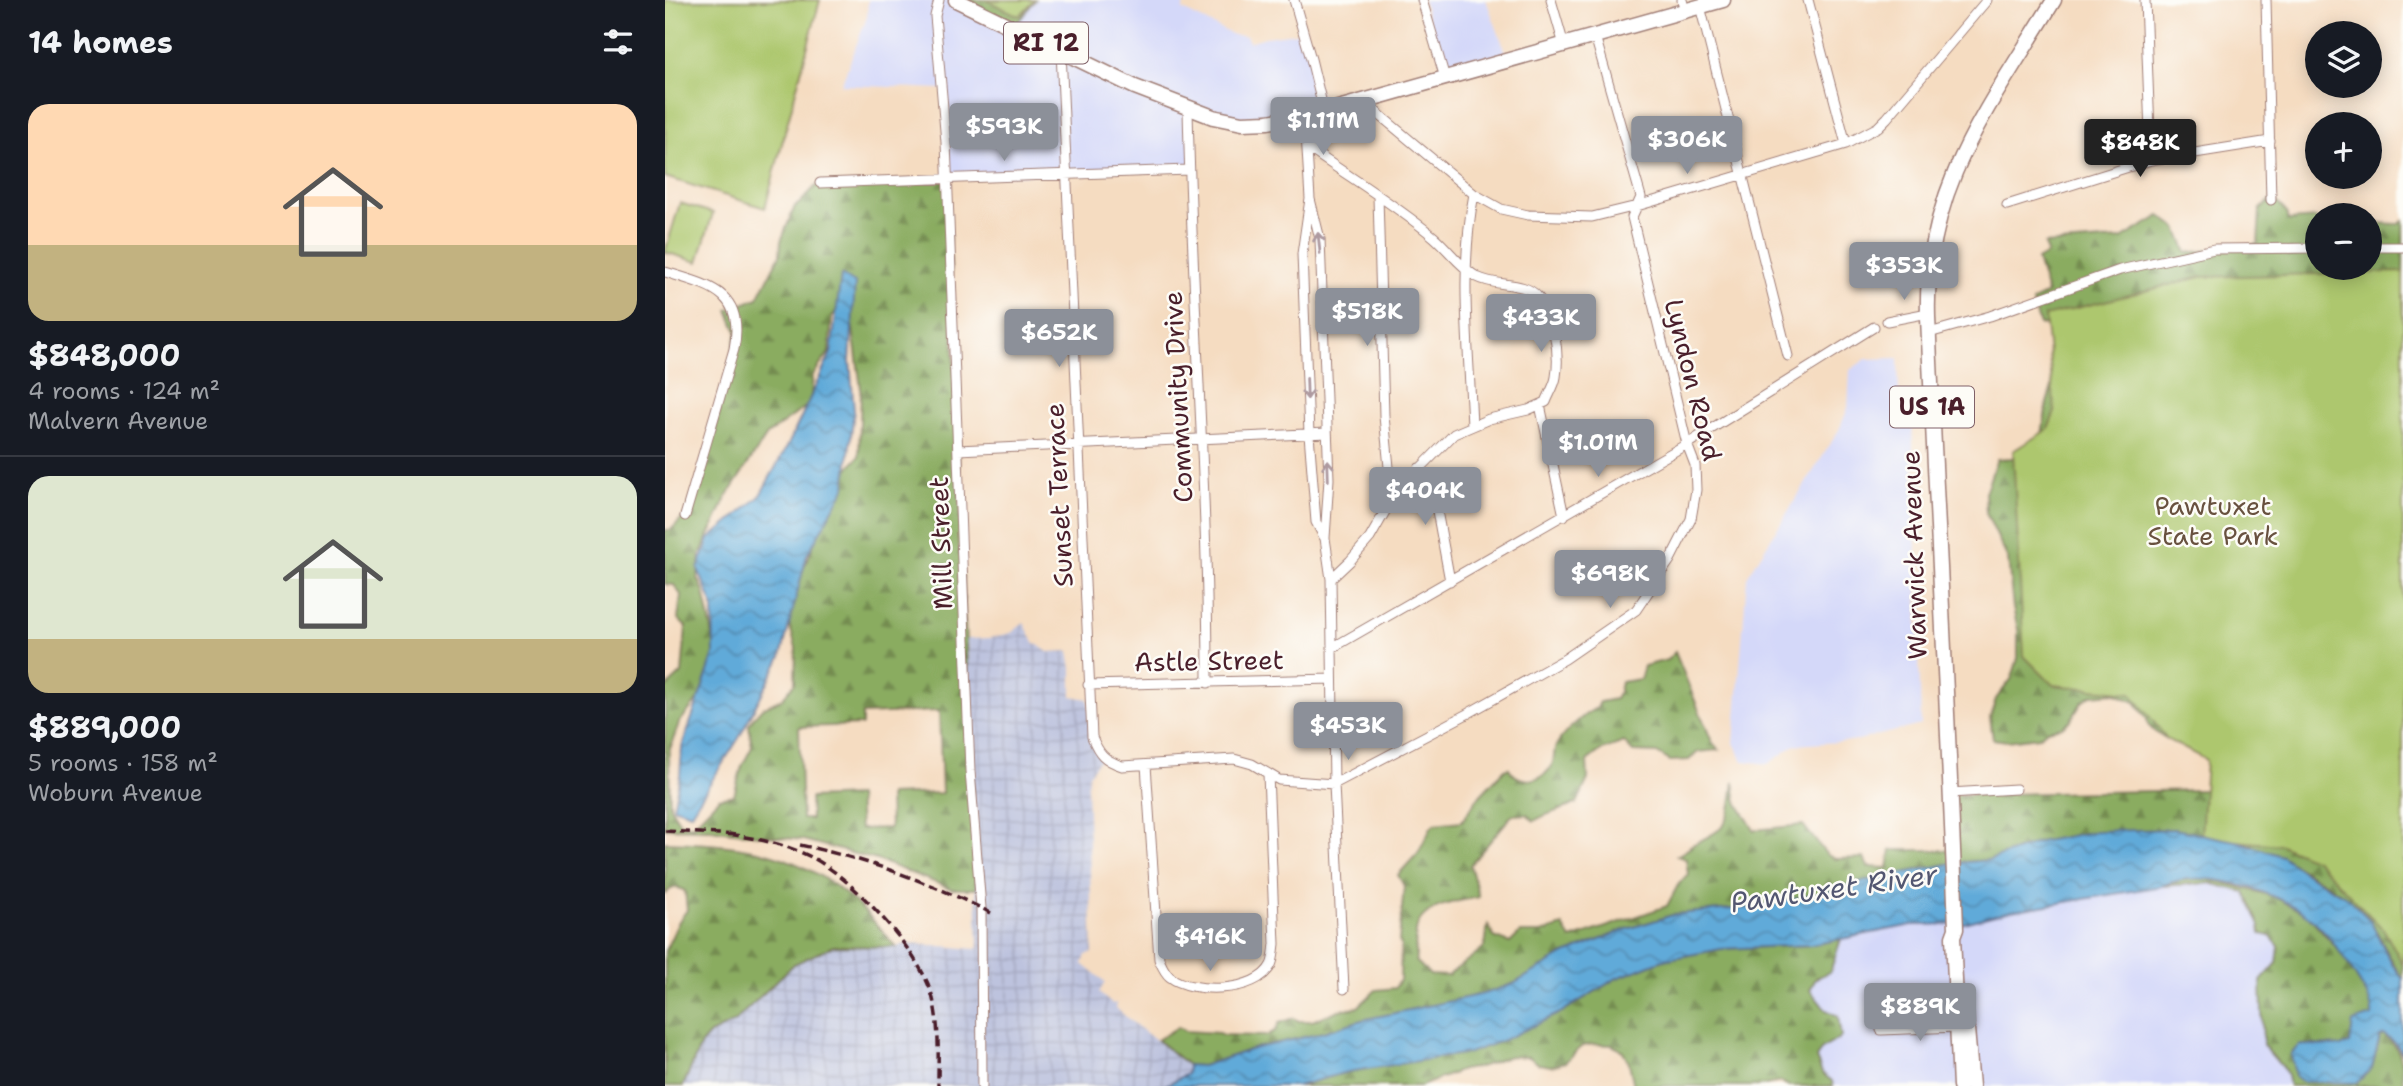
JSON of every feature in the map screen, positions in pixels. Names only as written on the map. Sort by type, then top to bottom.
[{"type":"main road","name":"RI 12","points":[[956,0],[1135,87],[1188,109],[1242,123],[1305,117],[1595,36],[1684,5],[1700,6],[1723,0]]},
{"type":"main road","name":"Warwick Avenue","points":[[1956,927],[1928,313],[1929,277],[1934,239],[1953,173],[1975,130],[2054,0]]},
{"type":"main road","points":[[1956,927],[1953,937],[1960,1086]]},
{"type":"main road","points":[[1956,927],[1960,936],[1972,1086]]},
{"type":"street","name":"Mill Street","points":[[939,0],[935,16],[947,179],[970,771],[981,908],[982,1086]]},
{"type":"street","points":[[1294,0],[1324,112]]},
{"type":"street","points":[[1422,0],[1445,78]]},
{"type":"street","points":[[1551,0],[1564,45]]},
{"type":"street","points":[[1808,0],[1846,144]]},
{"type":"street","points":[[1363,101],[1474,194],[1501,209],[1561,218],[1592,217],[1846,144],[1883,123],[1987,0]]},
{"type":"street","points":[[2145,0],[2151,160]]},
{"type":"street","points":[[2266,0],[2271,200]]},
{"type":"street","points":[[1700,6],[1788,356]]},
{"type":"street","name":"Lyndon Road","points":[[1334,784],[1565,659],[1640,606],[1670,560],[1691,519],[1696,490],[1695,465],[1687,444],[1632,217],[1641,197],[1595,36]]},
{"type":"street","name":"Sunset Terrace","points":[[1061,51],[1088,685]]},
{"type":"street","name":"Community Drive","points":[[1188,109],[1208,591],[1208,683]]},
{"type":"street","points":[[1305,117],[1310,199],[1320,239],[1329,479],[1325,538],[1331,579],[1334,784],[1344,989]]},
{"type":"street","points":[[2007,205],[2151,160],[2270,141]]},
{"type":"street","points":[[1307,147],[1435,237],[1466,269],[1479,278],[1500,285],[1519,285],[1535,293],[1548,311],[1556,349],[1556,379],[1546,402],[1454,434],[1392,498],[1370,538],[1331,579]]},
{"type":"street","points":[[820,183],[1189,170]]},
{"type":"street","points":[[1472,426],[1466,269],[1467,229],[1474,194]]},
{"type":"street","points":[[1378,196],[1384,416],[1392,498]]},
{"type":"street","points":[[1310,199],[1302,254],[1308,434],[1316,522],[1325,538]]},
{"type":"street","points":[[2382,247],[2403,247]]},
{"type":"street","points":[[1929,333],[1990,316],[2120,270],[2214,249],[2305,248]]},
{"type":"street","points":[[665,272],[704,284],[731,304],[736,316],[734,349],[685,516]]},
{"type":"street","points":[[1887,321],[1928,313]]},
{"type":"street","points":[[1332,648],[1687,444],[1874,327]]},
{"type":"street","points":[[1539,405],[1564,516]]},
{"type":"street","points":[[958,450],[1327,433]]},
{"type":"street","points":[[1419,468],[1435,500],[1450,581]]},
{"type":"street","name":"Astle Street","points":[[1088,685],[1332,679]]},
{"type":"street","points":[[1088,685],[1092,737],[1106,761],[1122,766],[1234,759],[1252,764],[1279,780],[1334,784]]},
{"type":"street","points":[[1146,765],[1159,959],[1164,971],[1172,979],[1202,987],[1235,987],[1263,976],[1272,964],[1275,944],[1268,774]]},
{"type":"street","points":[[1950,793],[2016,789]]},
{"type":"street","points":[[1881,1030],[1957,1027]]},
{"type":"shaded area","points":[[868,0],[958,0],[1020,16],[1035,0],[1184,0],[1183,10],[1233,35],[1246,36],[1249,42],[1303,32],[1323,105],[1251,121],[1191,109],[1191,166],[947,179],[944,89],[841,85],[867,17]]},
{"type":"shaded area","points":[[1423,0],[1486,0],[1508,58],[1444,75]]},
{"type":"shaded area","points":[[1898,358],[1897,407],[1912,413],[1921,725],[1854,741],[1795,745],[1768,764],[1743,761],[1734,743],[1747,577],[1839,430],[1848,408],[1850,370],[1866,359]]},
{"type":"shaded area","points":[[1024,623],[1034,642],[1048,652],[1069,651],[1072,696],[1088,699],[1093,737],[1102,756],[1089,774],[1087,786],[1093,953],[1086,955],[1083,964],[1105,982],[1099,993],[1112,1004],[1116,1003],[1116,1008],[1132,1022],[1188,1065],[1187,1074],[1164,1086],[683,1086],[701,1044],[710,1034],[734,1022],[794,964],[833,946],[896,947],[907,943],[976,949],[978,947],[967,639],[990,638],[1011,633]]},
{"type":"shaded area","points":[[2209,883],[2245,891],[2261,934],[2270,936],[2279,946],[2277,963],[2261,981],[2263,1044],[2286,1073],[2289,1086],[1833,1086],[1832,1081],[1822,1073],[1816,1058],[1822,1049],[1841,1037],[1826,1010],[1810,990],[1816,978],[1830,972],[1841,939],[1912,925],[1960,924],[2011,911],[2162,886]]},
{"type":"green space","points":[[665,0],[820,0],[765,208],[665,177]]},
{"type":"green space","points":[[958,0],[1035,0],[1015,26]]},
{"type":"green space","points":[[986,0],[1035,0],[1019,16]]},
{"type":"green space","points":[[947,179],[976,889],[952,889],[877,860],[803,840],[707,829],[665,828],[665,689],[682,673],[686,627],[678,619],[681,595],[674,585],[665,584],[665,530],[671,530],[687,513],[714,434],[737,332],[728,310],[758,298],[780,255],[781,241],[795,206],[816,186]],"holes":[[[837,310],[850,321],[853,329],[861,389],[859,456],[838,480],[828,498],[809,557],[787,602],[787,616],[796,648],[795,683],[782,699],[762,708],[749,725],[752,747],[742,766],[734,795],[719,798],[692,826],[680,823],[670,807],[669,752],[679,723],[699,698],[713,668],[715,645],[704,592],[698,578],[700,555],[727,496],[767,435],[808,405],[813,375],[829,353],[832,317]],[[939,711],[942,793],[889,795],[890,828],[860,829],[858,796],[810,798],[811,819],[802,819],[799,727],[862,725],[862,714]]]},
{"type":"green space","name":"Pawtuxet State Park","points":[[2273,198],[2287,213],[2289,220],[2305,219],[2305,280],[2382,280],[2382,223],[2399,224],[2403,221],[2403,979],[2375,928],[2362,911],[2341,894],[2282,856],[2043,841],[1990,860],[1953,863],[1755,907],[1676,914],[1624,930],[1563,955],[1515,983],[1484,994],[1362,1020],[1256,1048],[1202,1066],[1188,1065],[1157,1040],[1178,1027],[1185,1031],[1222,1035],[1266,1036],[1276,1030],[1279,1023],[1293,1018],[1312,1021],[1339,1010],[1358,1007],[1376,990],[1395,988],[1400,980],[1399,941],[1404,886],[1398,875],[1418,853],[1431,827],[1434,824],[1462,821],[1477,799],[1505,769],[1509,768],[1518,778],[1524,779],[1531,780],[1543,775],[1552,765],[1557,744],[1575,723],[1597,708],[1600,702],[1615,699],[1621,682],[1640,679],[1644,666],[1667,660],[1675,652],[1712,742],[1719,750],[1698,752],[1689,760],[1670,761],[1657,753],[1633,752],[1624,742],[1600,751],[1587,761],[1588,779],[1577,803],[1534,821],[1527,814],[1512,815],[1470,865],[1479,897],[1434,909],[1417,927],[1416,961],[1430,975],[1448,976],[1482,949],[1486,942],[1488,925],[1494,937],[1510,943],[1520,933],[1541,933],[1563,926],[1571,939],[1667,906],[1678,885],[1688,874],[1686,859],[1677,856],[1725,823],[1734,782],[1737,802],[1754,830],[1803,825],[1827,855],[1835,859],[1864,858],[1868,867],[1888,868],[1891,850],[1952,850],[1952,795],[2204,790],[2223,766],[2190,741],[2166,738],[2155,732],[2135,702],[2114,693],[2091,695],[2082,702],[2071,720],[2062,727],[2047,730],[2039,737],[2007,741],[1993,739],[1990,717],[1996,699],[2012,678],[2018,658],[2018,629],[2008,559],[1986,513],[1985,493],[1997,459],[2012,458],[2042,435],[2047,403],[2070,328],[2040,325],[2032,302],[2047,293],[2037,260],[2047,254],[2045,244],[2121,239],[2160,216],[2177,228],[2187,253],[2258,244],[2260,210]]},
{"type":"green space","points":[[680,203],[713,213],[698,262],[665,252]]},
{"type":"green space","name":"Pawtuxet State Park","points":[[2403,272],[2403,964],[2384,930],[2316,860],[2281,845],[2201,838],[2206,760],[2168,740],[2131,693],[2053,685],[2024,656],[2013,451],[2048,429],[2055,412],[2045,316],[2201,277],[2305,274],[2305,280],[2382,280],[2382,273]]},
{"type":"green space","points":[[665,842],[737,847],[780,857],[802,866],[850,898],[896,947],[833,946],[794,964],[734,1022],[710,1034],[701,1044],[683,1086],[665,1086],[665,951],[687,910],[685,891],[677,887],[665,894]]},
{"type":"green space","points":[[2206,878],[2273,896],[2308,915],[2343,955],[2373,1008],[2372,1016],[2351,1044],[2299,1045],[2372,1068],[2380,1037],[2384,1035],[2401,1057],[2403,1086],[2289,1086],[2286,1072],[2263,1045],[2261,981],[2277,963],[2279,946],[2270,936],[2261,934],[2245,892],[2209,883],[2162,886],[2179,880]]},
{"type":"green space","points":[[1841,939],[1830,972],[1816,978],[1810,990],[1826,1010],[1838,1016],[1841,1037],[1822,1049],[1816,1058],[1822,1073],[1832,1081],[1833,1086],[1789,1086],[1781,1082],[1759,1086],[1634,1086],[1629,1063],[1623,1051],[1612,1045],[1594,1044],[1582,1046],[1565,1062],[1551,1066],[1539,1064],[1529,1057],[1510,1056],[1421,1086],[1297,1086],[1560,1013],[1617,978],[1663,960],[1721,949],[1811,945]]},
{"type":"water","points":[[841,275],[855,283],[850,361],[854,410],[845,488],[807,555],[781,657],[739,738],[691,813],[673,807],[680,775],[682,747],[714,654],[713,606],[698,569],[709,539],[759,497],[789,443],[831,353]]},
{"type":"water","points":[[2175,829],[2240,842],[2282,856],[2348,898],[2370,920],[2392,964],[2403,979],[2403,1054],[2395,1043],[2384,1035],[2380,1037],[2372,1068],[2357,1083],[2303,1082],[2295,1076],[2291,1054],[2299,1045],[2350,1044],[2353,1022],[2372,1016],[2367,995],[2333,943],[2305,914],[2255,890],[2216,880],[2196,879],[2011,911],[1960,924],[1912,925],[1811,945],[1721,949],[1663,960],[1617,978],[1560,1013],[1504,1040],[1469,1053],[1348,1072],[1297,1086],[1164,1086],[1187,1074],[1188,1065],[1202,1066],[1256,1048],[1362,1020],[1483,994],[1513,984],[1563,955],[1624,930],[1676,914],[1755,907],[1953,863],[1990,860],[2043,841],[2096,831]]},
{"type":"railway","points":[[665,831],[738,835]]},
{"type":"railway","points":[[729,834],[761,840],[811,857],[846,881],[882,917],[914,958],[932,995],[937,1029],[938,1086]]},
{"type":"railway","points":[[800,845],[897,873],[945,891],[991,913]]},
{"type":"water label","name":"Pawtuxet River","points":[[1834,888]]}]
